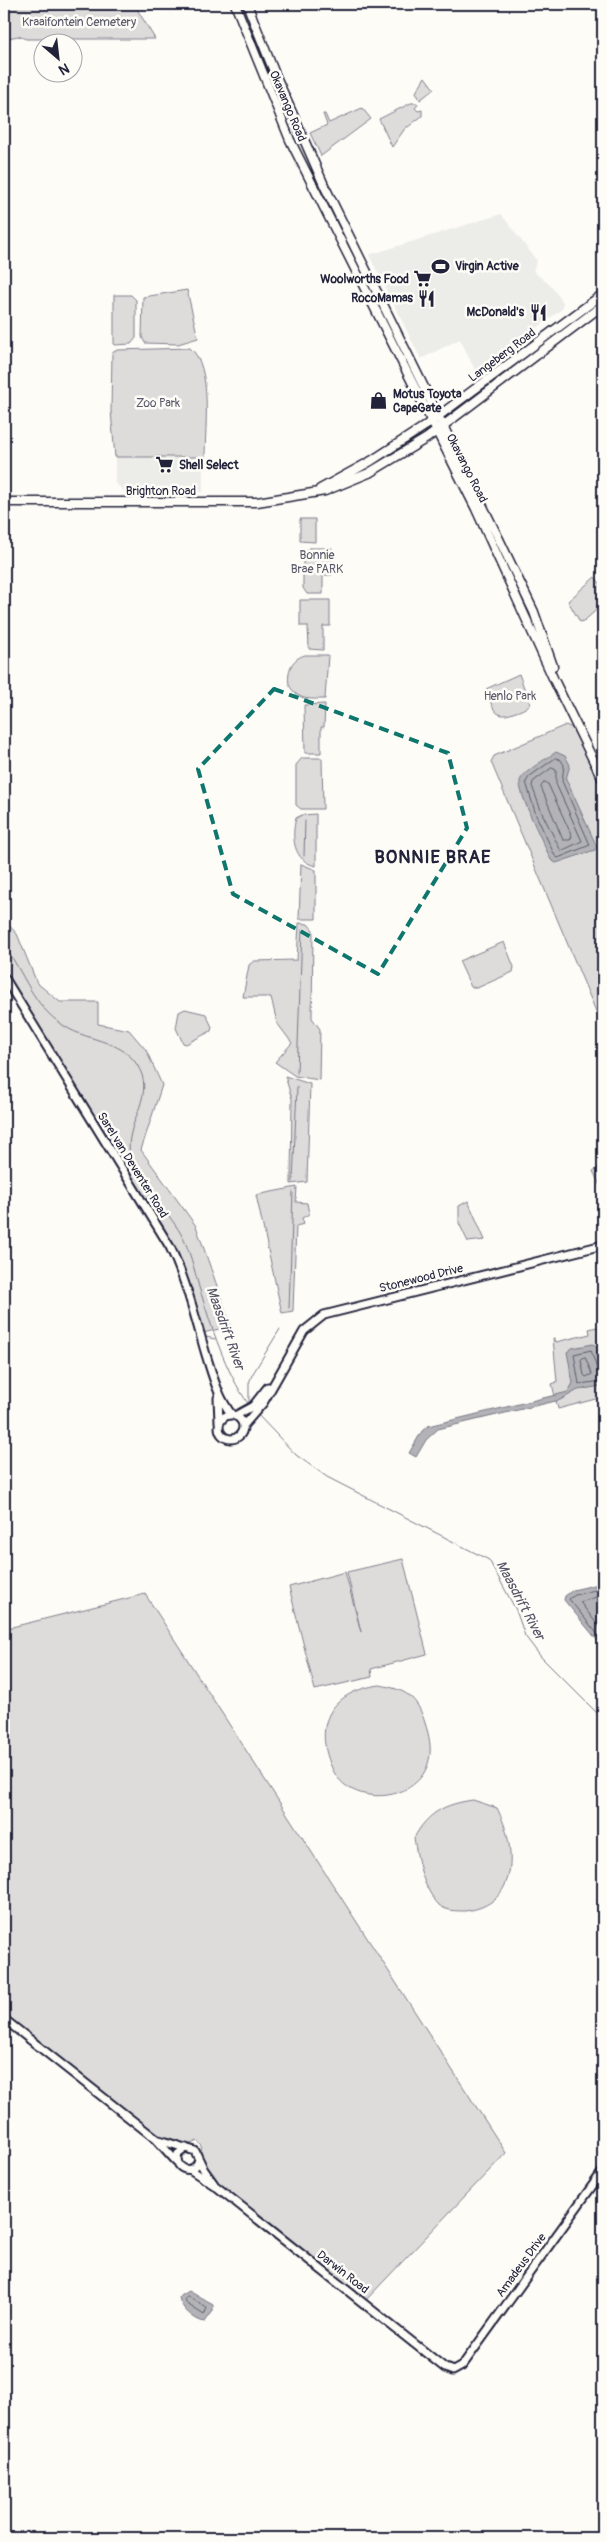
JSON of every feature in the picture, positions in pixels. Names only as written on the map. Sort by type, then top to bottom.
[{"type":"main road","name":"Okavango Road","points":[[234,4],[290,140],[476,509],[554,680],[603,780]]},
{"type":"main road","name":"Okavango Road","points":[[247,4],[275,74],[324,185],[534,612],[557,676],[603,772]]},
{"type":"main road","name":"Langeberg Road","points":[[431,422],[603,294]]},
{"type":"main road","name":"Langeberg Road","points":[[436,432],[603,305]]},
{"type":"main road","name":"Brighton Road","points":[[4,502],[257,502],[294,497],[316,491],[371,461],[431,422]]},
{"type":"main road","name":"Brighton Road","points":[[316,491],[325,491],[341,486],[369,473],[436,432]]},
{"type":"street","name":"Sarel van Deventer Road","points":[[4,977],[170,1247],[181,1273],[213,1378],[219,1406],[219,1423]]},
{"type":"street","name":"Stonewood Drive","points":[[243,1426],[249,1413],[258,1405],[304,1331],[324,1315],[603,1245]]},
{"type":"street","name":"Sarel van Deventer Road","points":[[213,1378],[224,1404],[233,1415]]},
{"type":"street","name":"Stonewood Drive","points":[[233,1415],[249,1413]]},
{"type":"street","points":[[233,1415],[240,1419],[243,1426],[240,1435],[230,1439],[220,1434],[219,1423],[224,1417],[233,1415]]},
{"type":"street","points":[[4,2019],[156,2139],[181,2168],[191,2170],[196,2166],[199,2160],[195,2151],[156,2139]]},
{"type":"street","points":[[176,2161],[178,2154],[186,2148]]},
{"type":"street","name":"Darwin Road","points":[[199,2160],[217,2188]]},
{"type":"street","name":"Darwin Road","points":[[191,2170],[217,2188],[445,2368],[456,2370]]},
{"type":"street","name":"Amadeus Drive","points":[[456,2370],[462,2366],[603,2171]]},
{"type":"highlighted area","points":[[274,689],[448,753],[467,828],[378,974],[233,894],[198,769]]},
{"type":"shaded area","points":[[501,214],[537,261],[533,271],[550,285],[563,302],[563,308],[477,374],[460,339],[421,359],[369,255]]},
{"type":"shaded area","points":[[115,457],[203,457],[203,492],[124,491],[115,483]]},
{"type":"green space","name":"Kraaifontein Cemetery","points":[[4,4],[134,4],[155,39],[82,39],[82,32],[32,32],[32,39],[18,36],[4,39]]},
{"type":"green space","points":[[425,77],[434,89],[420,100],[416,92]]},
{"type":"green space","points":[[411,103],[417,103],[418,105],[415,108],[418,111],[422,110],[422,116],[406,127],[392,147],[379,119]]},
{"type":"green space","points":[[362,108],[371,119],[321,156],[310,133],[327,125],[323,114],[325,114],[329,123]]},
{"type":"green space","points":[[187,290],[198,338],[178,344],[145,343],[142,337],[143,297]]},
{"type":"green space","points":[[114,295],[131,295],[136,300],[136,338],[131,344],[114,345]]},
{"type":"green space","name":"Zoo Park","points":[[190,348],[197,357],[205,383],[205,457],[115,457],[111,411],[112,353],[117,350]]},
{"type":"green space","points":[[300,519],[315,519],[315,542],[300,541]]},
{"type":"green space","name":"Bonnie Brae PARK","points":[[309,548],[332,548],[332,575],[323,575],[323,594],[307,594],[303,588],[303,554]]},
{"type":"green space","points":[[595,577],[603,587],[603,604],[584,621],[580,622],[568,601]]},
{"type":"green space","points":[[300,600],[330,600],[330,626],[323,626],[323,650],[309,649],[308,626],[300,626]]},
{"type":"green space","points":[[305,655],[328,655],[325,699],[304,698],[296,694],[289,685],[289,670],[291,666],[296,659]]},
{"type":"green space","name":"Henlo Park","points":[[519,674],[530,704],[522,710],[506,715],[497,713],[486,689]]},
{"type":"green space","points":[[325,704],[324,727],[321,727],[321,753],[305,753],[304,705]]},
{"type":"green space","points":[[566,725],[574,729],[603,783],[603,1028],[491,762],[494,756]]},
{"type":"green space","points":[[302,758],[322,758],[323,809],[301,809],[296,805],[296,765]]},
{"type":"green space","points":[[316,814],[316,866],[302,859],[298,854],[294,840],[294,825],[296,818],[302,815]]},
{"type":"green space","points":[[301,864],[316,870],[316,919],[299,919]]},
{"type":"green space","points":[[4,920],[17,934],[37,983],[60,1002],[98,1002],[98,1024],[129,1030],[146,1050],[162,1085],[141,1150],[196,1226],[231,1326],[203,1333],[181,1264],[150,1208],[4,971]]},
{"type":"green space","points":[[299,923],[308,924],[313,930],[312,1018],[320,1029],[319,1080],[295,1076],[275,1062],[292,1043],[277,1023],[271,997],[243,997],[249,965],[254,961],[297,960]]},
{"type":"green space","points":[[504,942],[514,967],[513,972],[477,988],[471,987],[459,961]]},
{"type":"green space","points":[[185,1009],[206,1014],[212,1027],[211,1031],[186,1044],[183,1043],[176,1028],[179,1012]]},
{"type":"green space","points":[[285,1076],[310,1084],[307,1182],[291,1184],[292,1099]]},
{"type":"green space","points":[[603,1165],[603,1192],[593,1171]]},
{"type":"green space","points":[[297,1187],[296,1202],[307,1203],[309,1214],[302,1218],[304,1224],[296,1226],[293,1311],[282,1313],[256,1195]]},
{"type":"green space","points":[[468,1201],[485,1240],[468,1242],[459,1223],[459,1206]]},
{"type":"green space","points":[[597,1327],[600,1329],[603,1339],[603,1397],[558,1409],[552,1384],[557,1382],[553,1338],[555,1338],[556,1342],[590,1334],[589,1329]]},
{"type":"green space","points":[[403,1559],[427,1654],[371,1669],[372,1677],[315,1690],[289,1587],[345,1572],[361,1632],[347,1572]]},
{"type":"green space","points":[[145,1594],[506,2153],[365,2301],[218,2185],[205,2167],[201,2151],[202,2146],[197,2141],[182,2144],[157,2137],[4,2015],[4,1629]]},
{"type":"green space","points":[[380,1685],[404,1692],[414,1700],[422,1714],[430,1746],[429,1760],[423,1774],[412,1785],[399,1792],[384,1796],[368,1795],[353,1790],[341,1781],[332,1768],[326,1752],[324,1737],[330,1712],[338,1702],[349,1694],[363,1688]]},
{"type":"green space","points":[[473,1800],[497,1808],[504,1823],[508,1840],[509,1872],[505,1886],[496,1898],[483,1906],[465,1911],[448,1910],[439,1905],[428,1890],[417,1856],[414,1838],[425,1822],[438,1811],[454,1804]]},
{"type":"water","points":[[556,752],[565,756],[570,765],[566,779],[597,847],[595,850],[556,863],[551,860],[532,820],[523,797],[520,781],[530,769]]},
{"type":"water","points":[[593,1344],[596,1346],[603,1372],[601,1386],[578,1390],[560,1400],[438,1429],[426,1440],[416,1457],[409,1453],[422,1431],[428,1426],[568,1392],[573,1383],[567,1352],[572,1348]]},
{"type":"water","points":[[603,1583],[603,1647],[564,1600],[565,1596],[573,1590]]},
{"type":"water","points":[[189,2291],[213,2305],[213,2311],[205,2322],[193,2317],[182,2305],[179,2297]]},
{"type":"waterway","points":[[304,856],[305,821]]},
{"type":"waterway","points":[[297,1073],[302,930]]},
{"type":"waterway","name":"Maasdrift River","points":[[4,946],[36,999],[53,1017],[74,1032],[126,1052],[140,1070],[144,1091],[131,1133],[129,1143],[130,1154],[138,1173],[184,1240],[214,1333],[232,1377],[249,1405]]},
{"type":"waterway","points":[[293,1182],[297,1087]]},
{"type":"waterway","points":[[289,1308],[293,1192]]},
{"type":"waterway","points":[[149,1200],[159,1204]]},
{"type":"waterway","points":[[249,1403],[249,1383],[252,1375],[280,1329]]},
{"type":"waterway","points":[[206,1337],[215,1339]]},
{"type":"waterway","name":"Maasdrift River","points":[[256,1413],[296,1455],[327,1477],[489,1560],[516,1610],[525,1636],[541,1657],[603,1719]]},
{"type":"place","name":"Virgin Active","points":[[441,266]]},
{"type":"place","name":"Woolworths Food","points":[[423,279]]},
{"type":"place","name":"RocoMamas","points":[[427,298]]},
{"type":"place","name":"McDonald's","points":[[538,312]]},
{"type":"place","name":"Motus Toyota CapeGate","points":[[379,401]]},
{"type":"place","name":"Shell Select","points":[[165,465]]},
{"type":"district","name":"BONNIE BRAE","points":[[433,857]]}]
